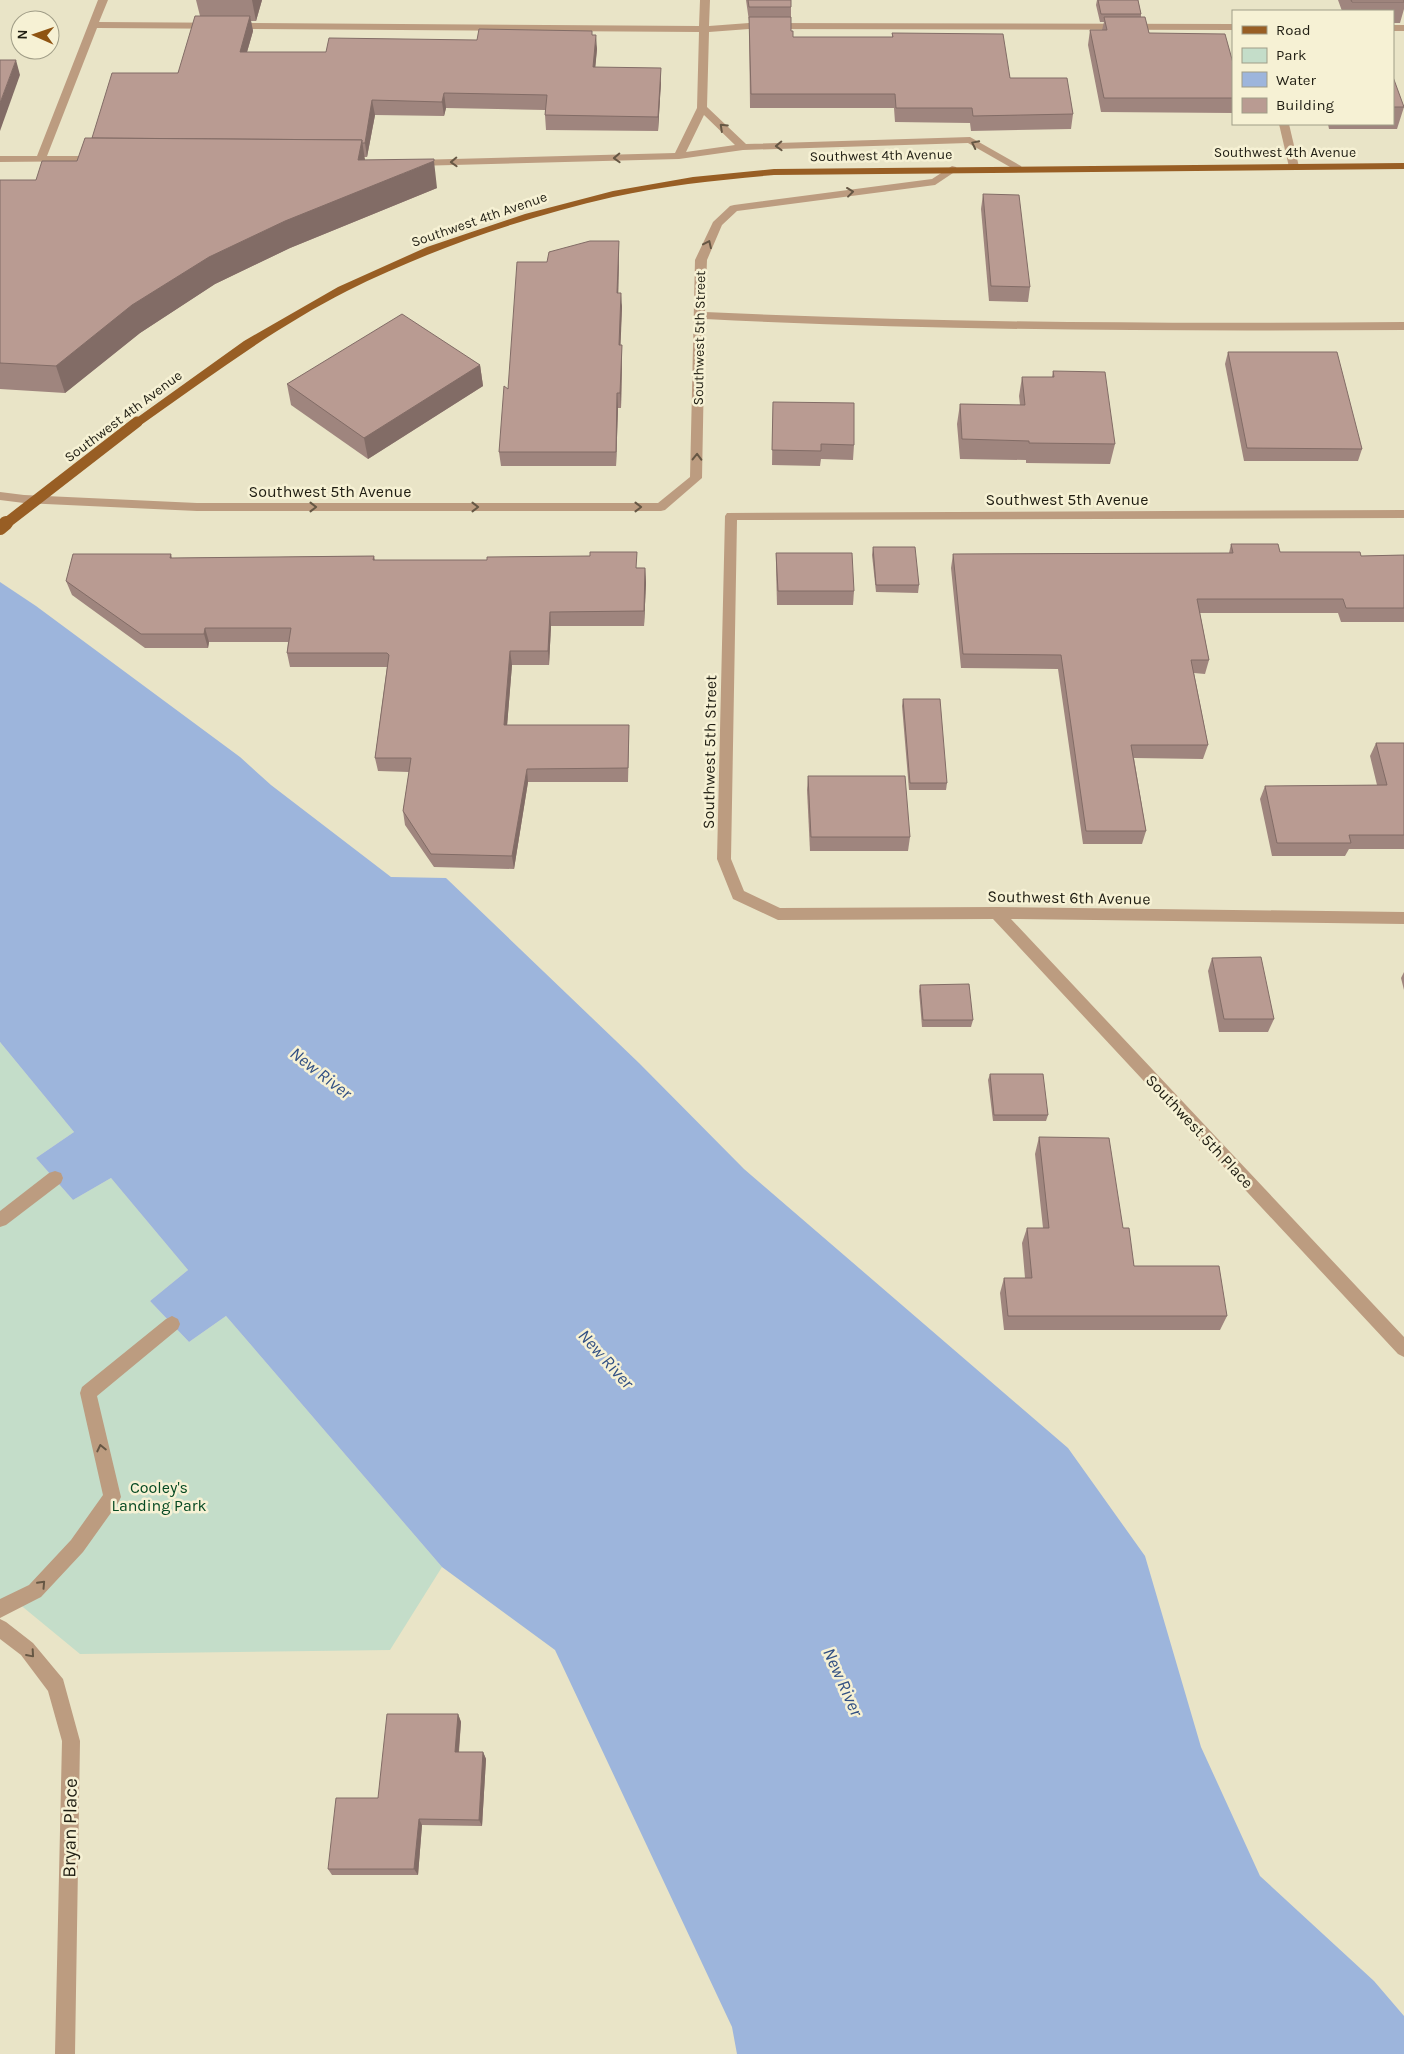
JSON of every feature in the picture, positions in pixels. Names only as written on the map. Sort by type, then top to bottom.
[{"type":"main road","name":"Southwest 4th Avenue","points":[[0,528],[137,422],[248,344],[342,289],[431,248],[529,216],[613,194],[693,180],[774,172],[1017,168],[1404,166]]},
{"type":"street","points":[[41,159],[103,0]]},
{"type":"street","points":[[679,156],[702,108],[704,0]]},
{"type":"street","points":[[93,25],[704,29],[749,26],[1232,28]]},
{"type":"street","points":[[702,108],[744,147]]},
{"type":"street","points":[[1284,125],[1294,167]]},
{"type":"street","name":"Southwest 4th Avenue","points":[[407,163],[679,156],[744,147],[970,140],[1017,168]]},
{"type":"street","points":[[0,159],[108,159]]},
{"type":"street","name":"Southwest 5th Street","points":[[660,507],[696,478],[701,260],[717,224],[734,208],[775,201],[935,182],[952,169]]},
{"type":"street","points":[[700,316],[839,322],[1404,326]]},
{"type":"street","name":"Southwest 5th Avenue","points":[[0,496],[24,499],[178,506],[660,507]]},
{"type":"street","name":"Southwest 5th Avenue","points":[[731,516],[1404,514]]},
{"type":"street","name":"Southwest 5th Street","points":[[731,516],[724,859],[738,895]]},
{"type":"street","name":"Southwest 6th Avenue","points":[[738,895],[778,914],[1404,918]]},
{"type":"street","name":"Southwest 5th Place","points":[[997,914],[1404,1349]]},
{"type":"street","points":[[0,1220],[55,1178]]},
{"type":"street","points":[[0,1609],[35,1591],[77,1546],[112,1497],[88,1393],[172,1324]]},
{"type":"street","name":"Bryan Place","points":[[0,1628],[27,1649],[56,1686],[71,1741],[64,2054]]},
{"type":"green space","name":"Cooley's Landing Park","points":[[0,1042],[74,1132],[36,1158],[73,1200],[111,1178],[188,1270],[150,1301],[189,1342],[226,1316],[442,1567],[390,1650],[80,1654],[18,1603],[0,1603]]},
{"type":"water","name":"New River","points":[[0,582],[36,606],[240,757],[271,785],[391,877],[446,878],[639,1063],[744,1169],[1068,1448],[1145,1556],[1201,1747],[1260,1876],[1374,1981],[1404,2016],[1404,2054],[737,2054],[732,2027],[555,1650],[442,1567],[226,1316],[189,1342],[150,1301],[188,1270],[111,1178],[73,1200],[36,1158],[74,1132],[0,1042]]},
{"type":"building","points":[[748,0],[791,0],[791,7],[749,7]]},
{"type":"building","points":[[1098,0],[1138,0],[1141,14],[1101,14]]},
{"type":"building","points":[[1351,0],[1404,0],[1404,2],[1352,2]]},
{"type":"building","points":[[195,16],[250,16],[240,52],[326,52],[329,38],[477,40],[479,29],[592,31],[592,35],[596,35],[593,67],[661,68],[658,117],[545,115],[547,95],[444,93],[442,102],[372,100],[365,143],[362,143],[362,140],[92,138],[112,73],[178,73]]},
{"type":"building","points":[[749,17],[791,17],[793,37],[893,37],[892,33],[1003,34],[1010,78],[1067,78],[1073,114],[973,116],[972,108],[896,108],[895,94],[751,94]]},
{"type":"building","points":[[1104,17],[1145,17],[1149,33],[1225,34],[1232,59],[1232,98],[1104,98],[1090,30],[1107,30]]},
{"type":"building","points":[[0,60],[16,60],[0,103]]},
{"type":"building","points":[[1394,80],[1404,107],[1394,107]]},
{"type":"building","points":[[85,138],[362,140],[358,160],[434,159],[434,161],[285,221],[209,257],[132,305],[56,366],[0,363],[0,180],[36,180],[42,161],[77,161]]},
{"type":"building","points":[[983,194],[1019,195],[1030,287],[991,286]]},
{"type":"building","points":[[590,241],[619,241],[617,293],[621,293],[619,345],[622,345],[620,393],[617,393],[616,452],[499,452],[504,386],[508,389],[517,262],[547,262],[549,252]]},
{"type":"building","points":[[402,314],[480,365],[364,438],[287,384]]},
{"type":"building","points":[[1228,352],[1337,352],[1362,449],[1247,448]]},
{"type":"building","points":[[1053,371],[1105,372],[1115,444],[1029,443],[1029,441],[962,439],[960,404],[1025,405],[1022,377],[1054,377]]},
{"type":"building","points":[[773,402],[854,403],[854,445],[821,444],[821,451],[772,450]]},
{"type":"building","points":[[1231,544],[1278,544],[1280,552],[1360,552],[1361,556],[1404,555],[1404,608],[1346,608],[1343,599],[1197,599],[1209,660],[1191,660],[1208,745],[1131,745],[1146,831],[1086,831],[1061,655],[963,654],[953,554],[1233,553]]},
{"type":"building","points":[[873,547],[915,547],[919,585],[876,585]]},
{"type":"building","points":[[590,552],[637,552],[636,568],[645,568],[644,611],[550,612],[548,651],[510,651],[504,725],[629,725],[628,768],[527,769],[512,856],[431,854],[403,811],[411,758],[375,758],[389,655],[387,653],[287,653],[291,628],[205,628],[204,634],[141,634],[66,581],[73,554],[171,554],[170,558],[374,556],[373,560],[487,560],[487,557],[590,556]]},
{"type":"building","points":[[776,553],[852,553],[854,591],[778,591]]},
{"type":"building","points":[[903,699],[940,699],[947,783],[910,783]]},
{"type":"building","points":[[1376,743],[1404,743],[1404,835],[1349,835],[1351,843],[1277,843],[1265,786],[1387,785]]},
{"type":"building","points":[[808,776],[905,776],[910,837],[811,837]]},
{"type":"building","points":[[1261,957],[1274,1019],[1224,1019],[1212,958]]},
{"type":"building","points":[[969,984],[973,1020],[923,1020],[920,985]]},
{"type":"building","points":[[990,1074],[1043,1074],[1048,1115],[994,1115]]},
{"type":"building","points":[[1039,1137],[1109,1138],[1123,1228],[1129,1228],[1134,1266],[1219,1266],[1227,1316],[1008,1316],[1004,1278],[1032,1278],[1027,1228],[1049,1228]]},
{"type":"building","points":[[387,1714],[458,1714],[455,1752],[483,1752],[479,1820],[419,1819],[414,1869],[328,1869],[336,1798],[378,1798]]}]
